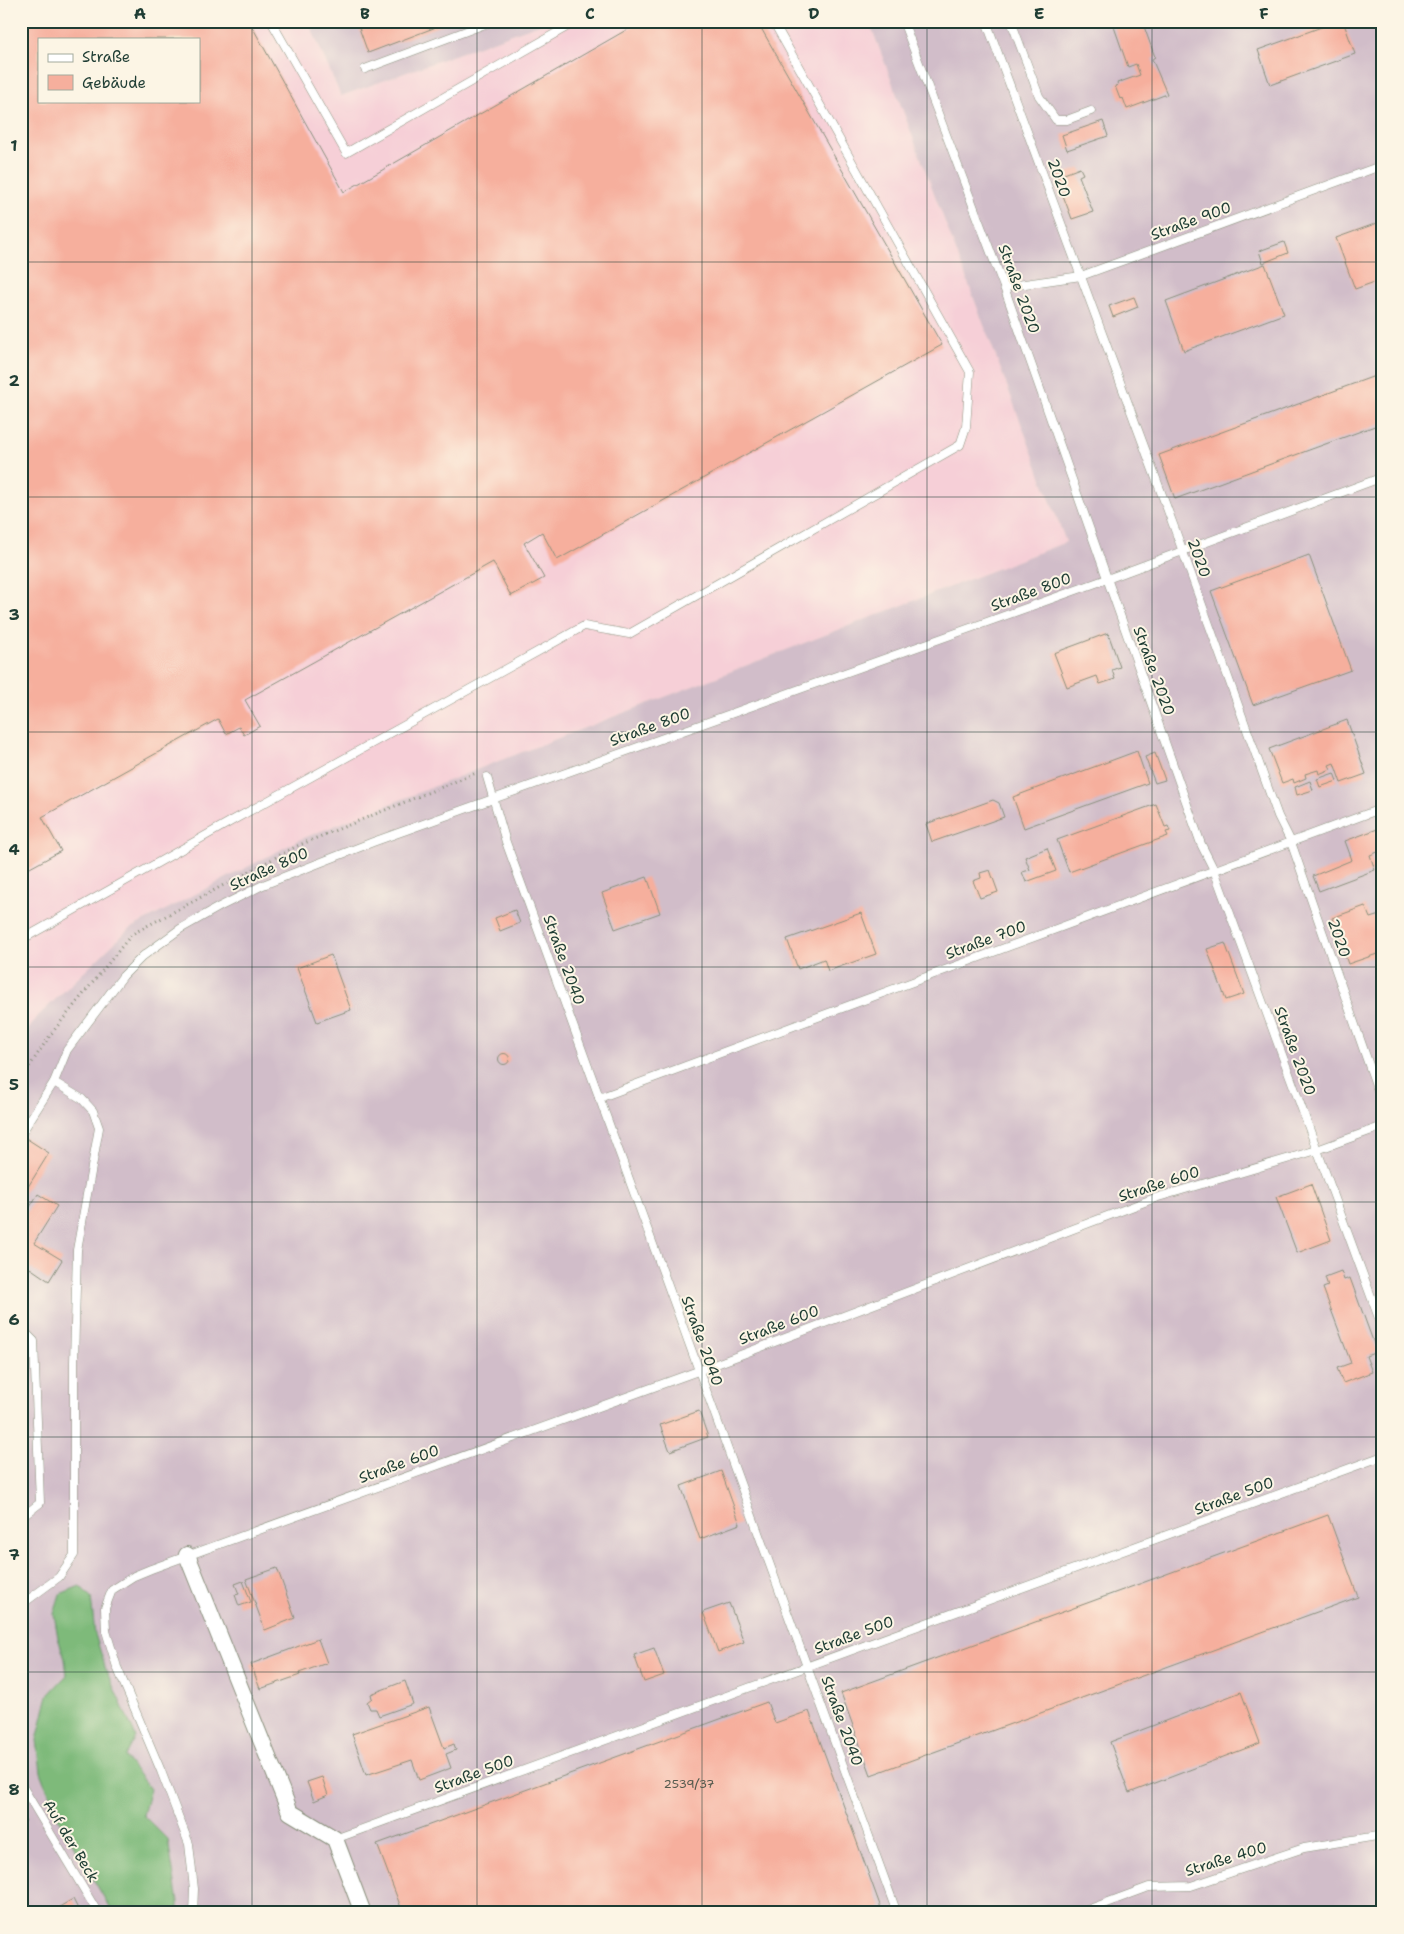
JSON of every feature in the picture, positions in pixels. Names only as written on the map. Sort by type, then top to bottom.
[{"type":"street","points":[[187,1555],[290,1812],[335,1839],[362,1913]]},
{"type":"lane","points":[[271,21],[346,153],[577,21]]},
{"type":"lane","points":[[365,68],[492,21]]},
{"type":"lane","points":[[21,940],[584,626],[629,634],[960,444],[966,427],[970,372],[773,21]]},
{"type":"lane","name":"Straße 2020","points":[[903,21],[1004,287],[1201,844],[1214,870],[1383,1329]]},
{"type":"lane","name":"2020","points":[[986,21],[1275,806],[1291,842],[1383,1105]]},
{"type":"lane","points":[[1011,21],[1039,96],[1056,120],[1067,120],[1091,111]]},
{"type":"lane","name":"Straße 900","points":[[1004,287],[1081,276],[1383,166]]},
{"type":"lane","name":"Straße 800","points":[[21,1134],[54,1082],[67,1050],[123,976],[143,956],[180,929],[262,885],[493,798],[1182,552],[1383,477]]},
{"type":"lane","name":"Straße 2040","points":[[487,777],[506,842],[897,1913]]},
{"type":"lane","name":"Straße 700","points":[[599,1098],[1383,808]]},
{"type":"lane","points":[[21,1605],[59,1577],[74,1555],[74,1362],[77,1250],[99,1128],[93,1111],[82,1099],[54,1082]]},
{"type":"lane","name":"Straße 600","points":[[193,1913],[194,1888],[189,1844],[161,1771],[117,1667],[106,1631],[105,1608],[112,1590],[122,1583],[141,1573],[187,1555],[698,1370],[1154,1198],[1317,1150],[1383,1126]]},
{"type":"lane","points":[[21,1328],[34,1341],[40,1503],[21,1518]]},
{"type":"lane","name":"Straße 500","points":[[335,1839],[1383,1456]]},
{"type":"lane","name":"Auf der Beck","points":[[21,1784],[98,1913]]},
{"type":"lane","name":"Straße 400","points":[[1079,1913],[1149,1887],[1191,1886],[1304,1848],[1383,1835]]},
{"type":"shaded area","points":[[21,21],[308,21],[341,96],[548,21],[869,21],[1066,542],[301,839],[129,929],[38,1016],[21,1040]]},
{"type":"shaded area","points":[[308,21],[548,21],[341,96]]},
{"type":"shaded area","points":[[869,21],[1383,21],[1383,1913],[21,1913],[21,1040],[38,1016],[129,929],[301,839],[1066,542]]},
{"type":"green space","points":[[80,1586],[91,1597],[95,1634],[106,1670],[136,1737],[125,1757],[150,1789],[143,1815],[168,1840],[178,1913],[113,1913],[60,1822],[41,1772],[37,1740],[48,1695],[67,1675],[54,1614],[60,1594]]},
{"type":"building","points":[[25,21],[249,21],[344,192],[635,25],[654,21],[757,21],[942,345],[557,560],[542,532],[524,543],[544,578],[511,596],[493,562],[245,700],[260,726],[244,735],[239,727],[226,734],[218,719],[42,817],[61,851],[28,869],[21,857],[21,24]]},
{"type":"building","points":[[369,21],[452,21],[368,53],[358,25]]},
{"type":"building","points":[[1112,21],[1142,21],[1155,57],[1152,59],[1167,94],[1127,109],[1123,98],[1120,99],[1115,86],[1118,85],[1117,83],[1140,75],[1136,64],[1128,67]]},
{"type":"building","points":[[1338,21],[1343,21],[1355,54],[1270,85],[1258,50]]},
{"type":"building","points":[[1103,121],[1108,136],[1067,150],[1062,135]]},
{"type":"building","points":[[1080,168],[1083,174],[1079,176],[1093,212],[1072,219],[1056,177]]},
{"type":"building","points":[[1383,221],[1383,279],[1355,289],[1336,238]]},
{"type":"building","points":[[1284,242],[1288,253],[1263,263],[1259,251]]},
{"type":"building","points":[[1265,264],[1284,314],[1184,351],[1166,301]]},
{"type":"building","points":[[1134,297],[1138,307],[1113,317],[1109,306]]},
{"type":"building","points":[[1383,373],[1383,423],[1175,499],[1159,455]]},
{"type":"building","points":[[1309,555],[1351,670],[1253,705],[1211,591]]},
{"type":"building","points":[[1108,633],[1120,667],[1112,670],[1115,679],[1100,684],[1097,676],[1067,687],[1054,653]]},
{"type":"building","points":[[1347,720],[1366,774],[1341,783],[1334,763],[1329,765],[1331,769],[1319,774],[1318,770],[1305,774],[1306,778],[1294,783],[1293,779],[1282,783],[1269,749]]},
{"type":"building","points":[[1137,751],[1148,783],[1024,828],[1013,797]]},
{"type":"building","points":[[1155,753],[1165,780],[1155,783],[1145,757]]},
{"type":"building","points":[[1334,773],[1337,781],[1320,787],[1317,779]]},
{"type":"building","points":[[1310,781],[1313,790],[1297,795],[1295,787]]},
{"type":"building","points":[[993,800],[999,803],[1004,817],[932,842],[926,824]]},
{"type":"building","points":[[1156,804],[1165,827],[1168,826],[1170,831],[1166,832],[1168,836],[1069,872],[1057,840]]},
{"type":"building","points":[[1383,827],[1383,850],[1370,855],[1375,870],[1319,891],[1313,876],[1352,860],[1345,841]]},
{"type":"building","points":[[1047,848],[1056,871],[1026,882],[1022,872],[1030,870],[1025,857]]},
{"type":"building","points":[[990,870],[998,892],[980,898],[973,881],[981,878],[980,873]]},
{"type":"building","points":[[647,877],[660,913],[615,929],[602,893]]},
{"type":"building","points":[[1365,906],[1370,918],[1383,914],[1383,952],[1348,964],[1332,918]]},
{"type":"building","points":[[515,910],[520,923],[500,931],[495,918]]},
{"type":"building","points":[[861,913],[876,954],[828,971],[824,959],[798,969],[787,939]]},
{"type":"building","points":[[1225,943],[1244,994],[1226,1000],[1207,949]]},
{"type":"building","points":[[331,955],[351,1010],[317,1022],[297,968]]},
{"type":"building","points":[[1383,1003],[1383,1023],[1376,1005]]},
{"type":"building","points":[[1383,1048],[1383,1066],[1377,1051]]},
{"type":"building","points":[[502,1054],[506,1054],[509,1059],[508,1063],[502,1064],[499,1061],[499,1057]]},
{"type":"building","points":[[21,1135],[49,1153],[21,1198]]},
{"type":"building","points":[[1311,1184],[1331,1240],[1297,1253],[1276,1197]]},
{"type":"building","points":[[38,1194],[57,1206],[34,1243],[62,1260],[49,1281],[30,1268],[28,1271],[21,1267],[21,1221]]},
{"type":"building","points":[[1341,1271],[1344,1280],[1350,1278],[1377,1352],[1366,1356],[1372,1372],[1343,1383],[1337,1368],[1351,1363],[1323,1288],[1328,1286],[1325,1277]]},
{"type":"building","points":[[699,1411],[708,1437],[670,1451],[660,1425]]},
{"type":"building","points":[[721,1471],[740,1524],[700,1539],[681,1486]]},
{"type":"building","points":[[1328,1515],[1358,1597],[871,1775],[841,1693]]},
{"type":"building","points":[[277,1568],[295,1618],[265,1630],[246,1579]]},
{"type":"building","points":[[243,1581],[251,1602],[239,1606],[235,1595],[239,1594],[235,1584]]},
{"type":"building","points":[[729,1603],[744,1642],[718,1652],[703,1612]]},
{"type":"building","points":[[318,1639],[327,1663],[260,1689],[251,1664]]},
{"type":"building","points":[[654,1648],[664,1675],[644,1682],[634,1655]]},
{"type":"building","points":[[405,1681],[413,1704],[379,1716],[376,1709],[370,1709],[367,1702],[372,1698],[371,1694]]},
{"type":"building","points":[[1241,1692],[1260,1743],[1129,1793],[1110,1742]]},
{"type":"building","points":[[767,1702],[775,1723],[809,1711],[881,1908],[869,1913],[403,1913],[377,1844]]},
{"type":"building","points":[[429,1707],[444,1748],[454,1744],[456,1750],[446,1754],[451,1768],[419,1780],[412,1760],[366,1775],[352,1734]]},
{"type":"building","points":[[322,1777],[328,1795],[314,1801],[307,1782]]},
{"type":"building","points":[[21,1813],[26,1821],[21,1824]]},
{"type":"building","points":[[73,1899],[80,1913],[49,1913]]}]
